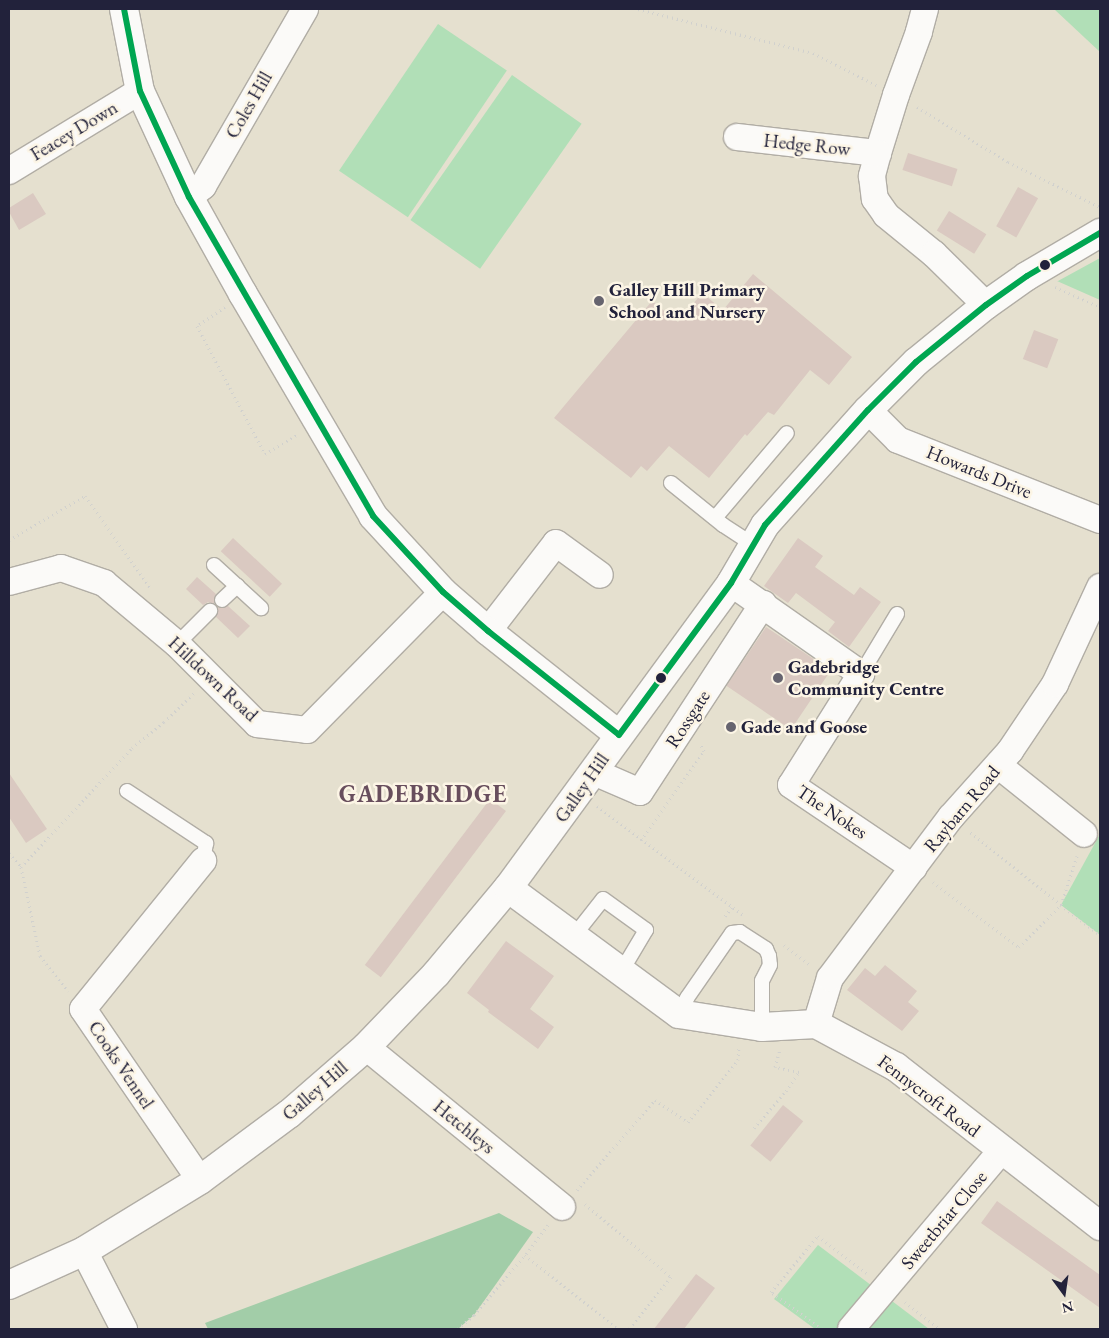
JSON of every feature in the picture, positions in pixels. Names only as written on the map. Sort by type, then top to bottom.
[{"type":"street","points":[[124,9],[140,91],[189,197],[243,294],[373,516],[443,592],[488,632],[619,735]]},
{"type":"street","name":"Coles Hill","points":[[189,197],[203,186],[304,9]]},
{"type":"street","points":[[925,9],[878,153],[872,176],[875,199],[886,215],[934,254],[986,305]]},
{"type":"street","name":"Feacey Down","points":[[9,171],[140,91]]},
{"type":"street","name":"Hedge Row","points":[[737,138],[878,153]]},
{"type":"street","name":"Galley Hill","points":[[9,1285],[84,1251],[200,1180],[289,1114],[366,1046],[436,974],[508,888],[731,583],[752,544],[765,525],[868,410],[916,362],[986,305],[1027,276],[1100,233]]},
{"type":"street","name":"Howards Drive","points":[[868,410],[898,440],[1100,520]]},
{"type":"street","points":[[488,632],[556,544],[600,575]]},
{"type":"street","name":"Hilldown Road","points":[[9,582],[61,568],[104,583],[177,644],[257,724],[306,730],[443,592]]},
{"type":"street","points":[[731,583],[861,674]]},
{"type":"street","name":"Raybarn Road","points":[[816,1024],[830,978],[951,817],[1010,750],[1055,684],[1100,588]]},
{"type":"street","name":"Rossgate","points":[[586,782],[640,792],[763,604]]},
{"type":"street","name":"The Nokes","points":[[861,674],[790,785],[914,868]]},
{"type":"street","points":[[998,765],[1084,834]]},
{"type":"street","name":"Cooks Vennel","points":[[200,1180],[82,1009],[203,861]]},
{"type":"street","name":"Fennycroft Road","points":[[508,888],[679,1014],[763,1026],[816,1024],[896,1066],[1001,1151],[1100,1226]]},
{"type":"street","name":"Hetchleys","points":[[366,1046],[567,1201]]},
{"type":"street","name":"Sweetbriar Close","points":[[851,1329],[1001,1151]]},
{"type":"street","points":[[84,1251],[124,1329]]},
{"type":"lane","points":[[715,518],[787,433]]},
{"type":"lane","points":[[671,483],[752,544]]},
{"type":"lane","points":[[214,565],[261,608]]},
{"type":"lane","points":[[222,600],[237,586]]},
{"type":"lane","points":[[177,644],[210,612]]},
{"type":"lane","points":[[861,674],[897,614]]},
{"type":"lane","points":[[127,791],[206,843],[203,861]]},
{"type":"lane","points":[[573,937],[603,899],[646,930],[621,972]]},
{"type":"lane","points":[[679,1014],[699,980],[732,933],[740,932],[766,950],[769,956],[770,965],[762,981],[763,1026]]},
{"type":"path","points":[[1027,276],[1100,307]]},
{"type":"path","points":[[243,294],[197,326],[265,454],[318,422]]},
{"type":"path","points":[[9,540],[86,496],[151,590]]},
{"type":"path","points":[[21,867],[132,748],[164,722],[210,677]]},
{"type":"path","points":[[586,782],[747,918]]},
{"type":"path","points":[[914,868],[1019,947],[1061,905],[951,817]]},
{"type":"path","points":[[9,853],[21,867],[40,956],[82,1009]]},
{"type":"path","points":[[777,940],[830,978]]},
{"type":"path","points":[[754,1128],[786,1091],[799,1072],[775,1067],[763,1026]]},
{"type":"path","points":[[458,1329],[474,1315],[525,1255],[567,1201],[655,1100],[688,1122],[763,1026]]},
{"type":"path","points":[[567,1201],[671,1277],[629,1329]]},
{"type":"path","points":[[822,1329],[771,1292],[818,1236],[940,1329]]},
{"type":"path","points":[[525,1255],[618,1329]]},
{"type":"green space","points":[[1054,9],[1100,9],[1100,52]]},
{"type":"green space","points":[[438,24],[507,70],[408,217],[339,171]]},
{"type":"green space","points":[[512,75],[582,124],[480,269],[410,220]]},
{"type":"green space","points":[[1100,258],[1100,300],[1057,281],[1058,281]]},
{"type":"green space","points":[[1100,834],[1100,935],[1061,905]]},
{"type":"green space","points":[[499,1213],[533,1232],[474,1315],[458,1329],[208,1329],[205,1323]]},
{"type":"green space","points":[[818,1245],[929,1329],[815,1329],[774,1299]]},
{"type":"building","points":[[908,153],[957,169],[952,186],[902,170]]},
{"type":"building","points":[[1018,187],[1038,198],[1016,238],[996,226]]},
{"type":"building","points":[[33,193],[46,214],[19,230],[9,212],[9,208]]},
{"type":"building","points":[[949,211],[986,234],[974,254],[937,231]]},
{"type":"building","points":[[753,274],[852,357],[829,385],[810,370],[774,415],[768,412],[747,436],[745,434],[709,478],[669,446],[647,471],[641,466],[631,478],[554,418],[652,301],[678,322],[702,293],[723,310]]},
{"type":"building","points":[[1034,330],[1058,339],[1047,368],[1023,359]]},
{"type":"building","points":[[233,538],[282,584],[270,597],[221,551]]},
{"type":"building","points":[[798,538],[823,556],[815,567],[854,595],[860,587],[881,602],[849,647],[828,631],[835,622],[796,593],[788,603],[764,586]]},
{"type":"building","points":[[197,577],[216,594],[214,604],[208,602],[203,605],[186,589]]},
{"type":"building","points":[[228,606],[250,626],[238,638],[216,617],[218,607]]},
{"type":"building","name":"Gadebridge Community Centre","points":[[766,627],[831,671],[791,729],[726,686]]},
{"type":"building","points":[[9,773],[47,829],[26,843],[9,817]]},
{"type":"building","points":[[490,799],[506,811],[381,977],[365,965]]},
{"type":"building","points":[[506,941],[554,976],[530,1009],[554,1027],[538,1049],[488,1012],[489,1010],[467,993]]},
{"type":"building","points":[[885,965],[917,991],[908,1002],[919,1011],[902,1031],[847,990],[865,968],[875,976]]},
{"type":"building","points":[[783,1105],[803,1121],[770,1162],[750,1145]]},
{"type":"building","points":[[997,1201],[1100,1275],[1100,1308],[981,1223]]},
{"type":"building","points":[[696,1274],[715,1288],[684,1329],[654,1329]]},
{"type":"transit line","points":[[124,9],[140,91],[189,197],[373,516],[443,592],[488,631],[619,735],[731,583],[765,525],[868,410],[916,362],[986,305],[1027,276],[1100,233]]},
{"type":"place","name":"Galley Hill Primary School and Nursery","points":[[599,301]]},
{"type":"place","name":"Gadebridge Community Centre","points":[[778,678]]},
{"type":"place","name":"Gade and Goose","points":[[731,727]]},
{"type":"district","name":"GADEBRIDGE","points":[[423,794]]}]
